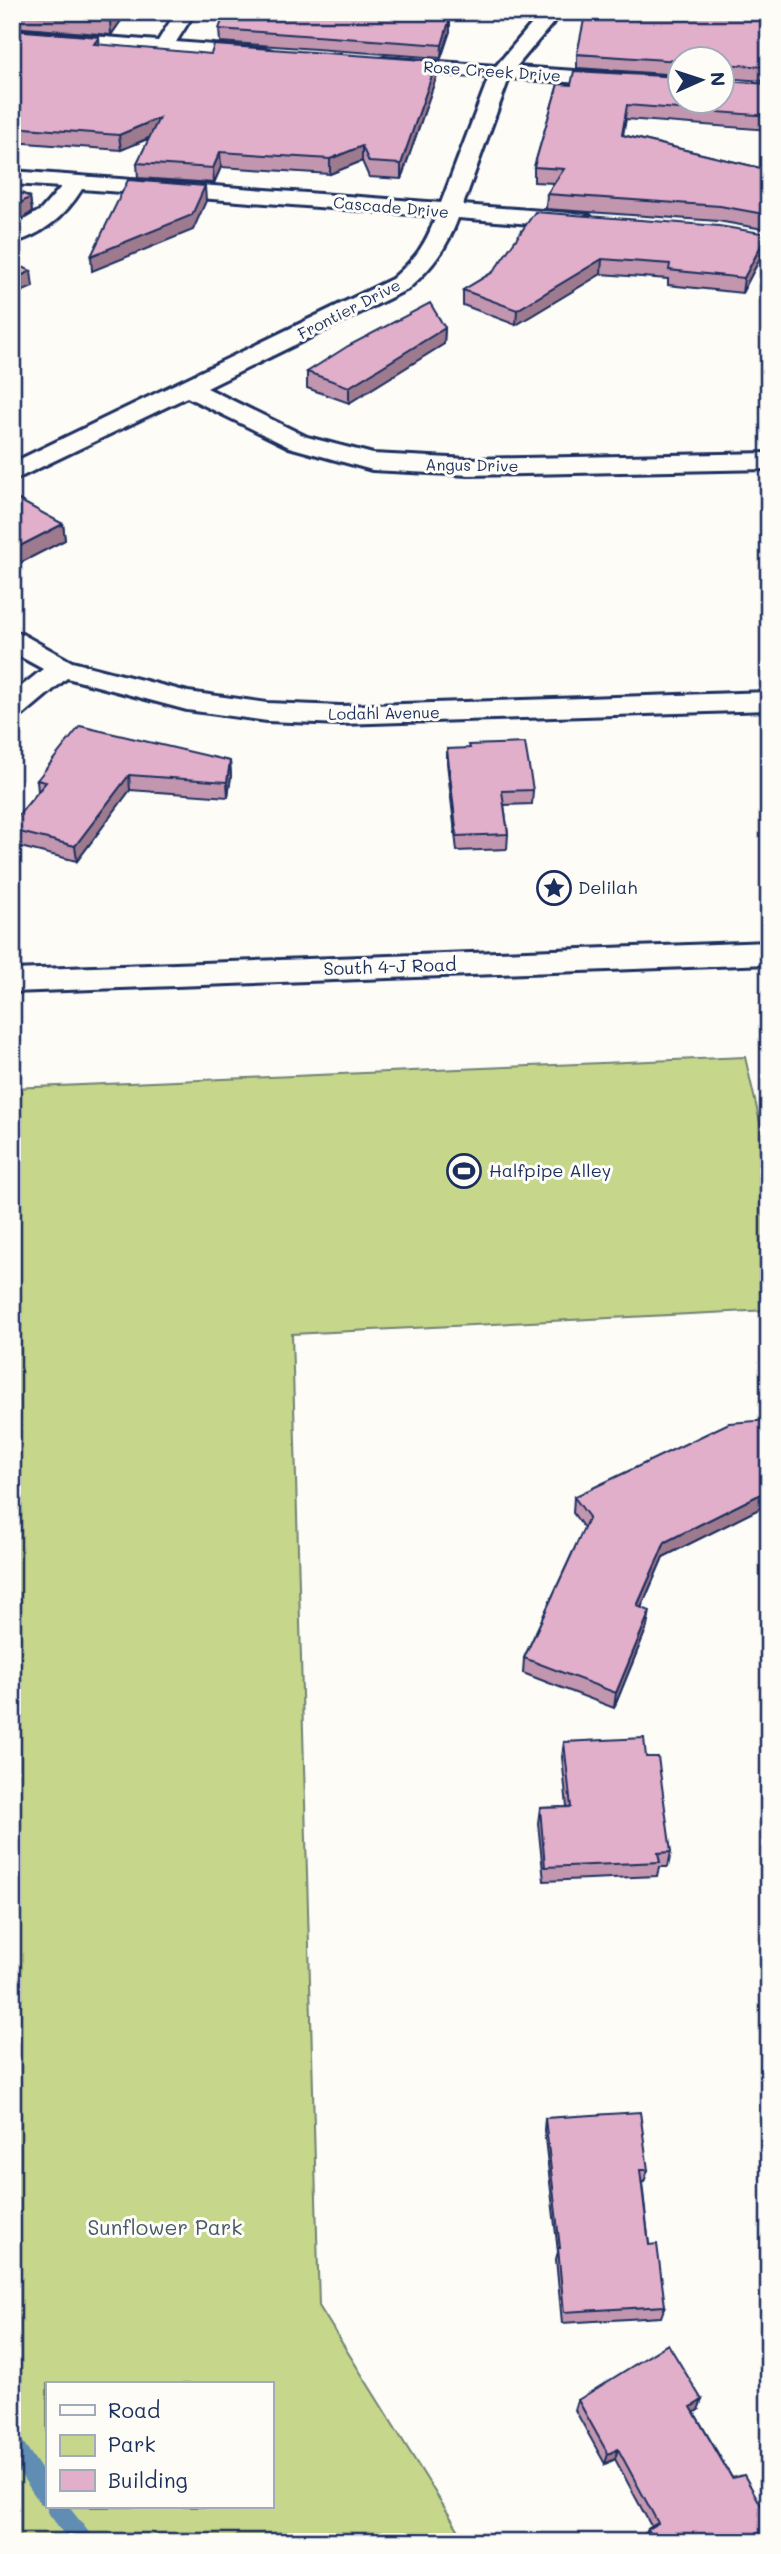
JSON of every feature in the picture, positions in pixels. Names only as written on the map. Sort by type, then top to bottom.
[{"type":"street","points":[[163,48],[186,12]]},
{"type":"street","name":"Frontier Drive","points":[[12,473],[190,389],[400,284],[422,264],[439,242],[501,72],[553,12]]},
{"type":"street","points":[[12,36],[285,56]]},
{"type":"street","name":"Rose Creek Drive","points":[[366,62],[666,83]]},
{"type":"street","name":"Cascade Drive","points":[[12,177],[597,222]]},
{"type":"street","points":[[12,236],[40,224],[62,204],[75,182]]},
{"type":"street","name":"Angus Drive","points":[[190,389],[298,442],[372,462],[469,467],[769,461]]},
{"type":"street","name":"Lodahl Avenue","points":[[12,640],[62,668],[187,701],[267,712],[341,715],[769,701]]},
{"type":"street","points":[[12,709],[62,668]]},
{"type":"street","name":"South 4-J Road","points":[[12,981],[769,953]]},
{"type":"green space","name":"Sunflower Park","points":[[745,1057],[769,1161],[769,1310],[292,1334],[319,2306],[466,2542],[12,2542],[12,1088]]},
{"type":"building","points":[[12,12],[116,12],[110,21]]},
{"type":"building","points":[[225,12],[382,12],[450,18],[442,45],[219,29]]},
{"type":"building","points":[[588,12],[769,12],[769,53],[763,61],[765,67],[736,65],[736,46],[666,46],[666,60],[577,54],[585,15]]},
{"type":"building","points":[[12,30],[99,37],[94,44],[211,54],[214,45],[437,61],[401,164],[369,162],[362,146],[330,159],[220,152],[213,168],[137,163],[159,118],[119,135],[12,127]]},
{"type":"building","points":[[574,71],[666,76],[666,108],[627,105],[622,135],[769,170],[769,215],[720,206],[547,194],[564,169],[534,167],[558,84],[571,85]]},
{"type":"building","points":[[736,82],[769,84],[769,116],[736,113]]},
{"type":"building","points":[[128,180],[205,186],[192,215],[91,256]]},
{"type":"building","points":[[12,189],[30,197],[16,206],[12,205]]},
{"type":"building","points":[[535,212],[719,226],[767,234],[744,278],[669,270],[670,264],[602,259],[517,310],[463,290],[493,272]]},
{"type":"building","points":[[12,262],[31,271],[12,280]]},
{"type":"building","points":[[430,303],[445,328],[349,387],[307,372],[348,346]]},
{"type":"building","points":[[17,499],[63,524],[16,548],[12,546],[12,501]]},
{"type":"building","points":[[80,726],[230,761],[227,782],[129,775],[75,846],[12,830],[12,823],[46,782],[37,780]]},
{"type":"building","points":[[525,743],[533,790],[502,791],[508,834],[457,836],[447,749],[470,748],[469,745]]},
{"type":"building","points":[[769,1420],[769,1490],[665,1542],[637,1606],[650,1611],[616,1693],[524,1658],[589,1517],[574,1497],[729,1423]]},
{"type":"building","points":[[644,1738],[646,1757],[658,1757],[671,1852],[658,1853],[660,1862],[545,1867],[540,1808],[571,1807],[564,1742]]},
{"type":"building","points":[[640,2112],[648,2170],[640,2170],[649,2245],[657,2244],[665,2306],[564,2312],[560,2248],[545,2118]]},
{"type":"building","points":[[668,2344],[702,2400],[691,2407],[732,2478],[744,2475],[769,2519],[769,2538],[764,2542],[654,2542],[647,2529],[658,2523],[618,2449],[608,2454],[578,2400]]},
{"type":"waterway","points":[[12,2443],[46,2494]]},
{"type":"waterway","points":[[57,2508],[84,2542]]},
{"type":"place","name":"Delilah","points":[[554,888]]},
{"type":"place","name":"Halfpipe Alley","points":[[464,1171]]}]
